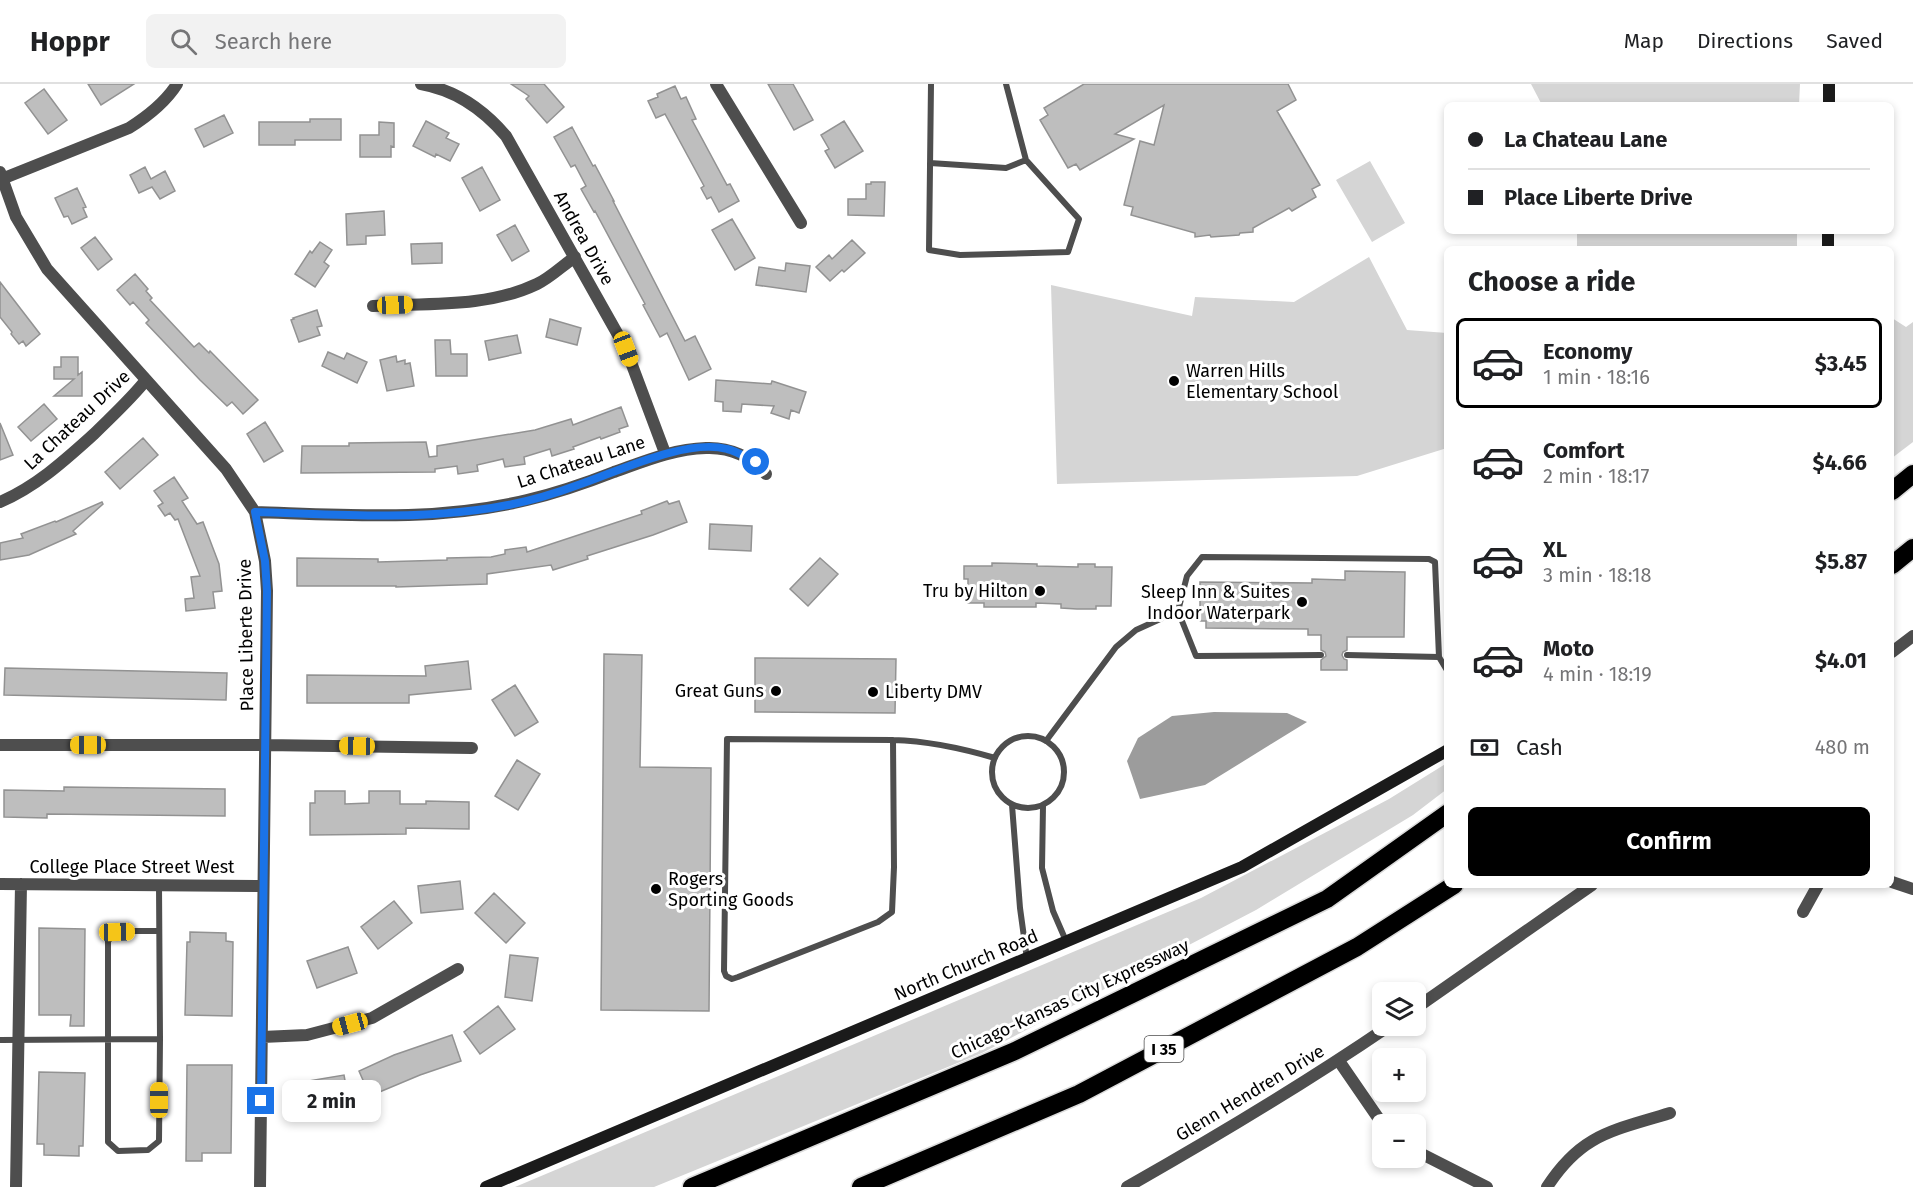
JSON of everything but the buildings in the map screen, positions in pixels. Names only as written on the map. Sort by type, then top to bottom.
[{"type":"highway","points":[[1894,489],[1913,474]]},
{"type":"highway","points":[[1894,563],[1913,549]]},
{"type":"highway","name":"Chicago-Kansas City Expressway","points":[[692,1187],[1015,1051],[1327,899],[1444,816]]},
{"type":"highway","name":"I 35","points":[[861,1187],[1079,1094],[1357,947],[1449,888]]},
{"type":"main road","points":[[1829,84],[1829,102]]},
{"type":"main road","name":"North Church Road","points":[[486,1187],[1242,867],[1444,752]]},
{"type":"street","points":[[1,175],[129,128],[147,116],[171,94],[177,84]]},
{"type":"street","name":"Andrea Drive","points":[[421,84],[434,86],[465,99],[492,118],[506,135],[626,349],[666,453]]},
{"type":"street","points":[[716,84],[801,224]]},
{"type":"street","name":"Place Liberte Drive","points":[[1,175],[16,217],[47,269],[226,469],[255,512],[265,561],[267,591],[260,1187]]},
{"type":"street","points":[[373,306],[495,299],[538,284],[574,257]]},
{"type":"street","name":"La Chateau Drive","points":[[0,502],[19,494],[65,460],[131,399],[146,380]]},
{"type":"street","name":"La Chateau Lane","points":[[255,512],[397,517],[477,510],[527,500],[576,486],[666,453],[686,449],[726,448],[756,462],[766,474]]},
{"type":"street","points":[[1894,650],[1913,636]]},
{"type":"street","points":[[0,745],[472,748]]},
{"type":"street","points":[[1894,883],[1913,890]]},
{"type":"street","name":"College Place Street West","points":[[0,884],[263,886]]},
{"type":"street","points":[[16,1187],[21,884]]},
{"type":"street","points":[[1426,1001],[1588,888]]},
{"type":"street","points":[[1803,912],[1816,888]]},
{"type":"street","points":[[262,1037],[307,1035],[372,1018],[458,969]]},
{"type":"street","name":"Glenn Hendren Drive","points":[[1127,1187],[1240,1123],[1375,1036]]},
{"type":"street","points":[[1339,1061],[1375,1114]]},
{"type":"street","points":[[1547,1187],[1570,1156],[1593,1139],[1670,1113]]},
{"type":"street","points":[[1426,1156],[1487,1187]]},
{"type":"lane","points":[[932,84],[929,250],[960,255],[1068,252],[1079,219],[1026,160],[1006,84]]},
{"type":"lane","points":[[930,164],[1006,168],[1026,160]]},
{"type":"lane","points":[[1321,655],[1196,656],[1178,611],[1187,576],[1202,557],[1428,559],[1435,562],[1439,657],[1444,665]]},
{"type":"lane","points":[[1046,741],[1116,647],[1136,630],[1178,611]]},
{"type":"lane","points":[[1439,624],[1444,623]]},
{"type":"lane","points":[[1347,655],[1439,657]]},
{"type":"lane","points":[[1021,737],[1038,737],[1046,741],[1059,753],[1065,770],[1057,795],[1043,806],[1028,809],[1012,805],[1005,800],[994,785],[992,767],[995,758],[1005,744],[1021,737]]},
{"type":"lane","points":[[893,740],[892,912],[878,922],[738,977],[732,979],[726,976],[724,971],[727,739],[893,740],[942,744],[995,758]]},
{"type":"lane","points":[[1012,805],[1020,908],[1027,959]]},
{"type":"lane","points":[[1043,806],[1042,868],[1053,911],[1066,941]]},
{"type":"lane","points":[[159,885],[160,1039],[159,1141],[148,1150],[118,1151],[108,1142],[108,941],[117,932],[159,931]]},
{"type":"lane","points":[[0,1040],[160,1039]]},
{"type":"shaded area","points":[[1531,84],[1800,84],[1799,102],[1540,102]]},
{"type":"shaded area","points":[[1370,161],[1405,223],[1372,242],[1336,180]]},
{"type":"shaded area","points":[[1577,234],[1797,234],[1797,246],[1577,246]]},
{"type":"shaded area","points":[[1369,257],[1407,330],[1444,333],[1444,449],[1357,476],[1057,484],[1051,285],[1192,316],[1195,297],[1294,302]]},
{"type":"shaded area","points":[[1894,319],[1906,327],[1913,322],[1913,442],[1894,456]]},
{"type":"shaded area","points":[[1214,712],[1287,713],[1307,722],[1205,785],[1140,799],[1127,761],[1138,738],[1172,716]]},
{"type":"shaded area","points":[[1444,765],[1444,791],[1413,815],[1256,910],[982,1053],[654,1187],[515,1187],[1201,898],[1389,799]]},
{"type":"place","name":"Warren Hills Elementary School","points":[[1174,381]]},
{"type":"place","name":"Tru by Hilton","points":[[1040,591]]},
{"type":"place","name":"Sleep Inn & Suites Indoor Waterpark","points":[[1302,602]]},
{"type":"place","name":"Great Guns","points":[[776,691]]},
{"type":"place","name":"Liberty DMV","points":[[873,692]]},
{"type":"place","name":"Rogers Sporting Goods","points":[[656,889]]},
{"type":"route","points":[[261,1101],[267,591],[265,561],[255,512],[397,517],[477,510],[527,500],[576,486],[666,453],[686,449],[726,448],[756,462]]}]
